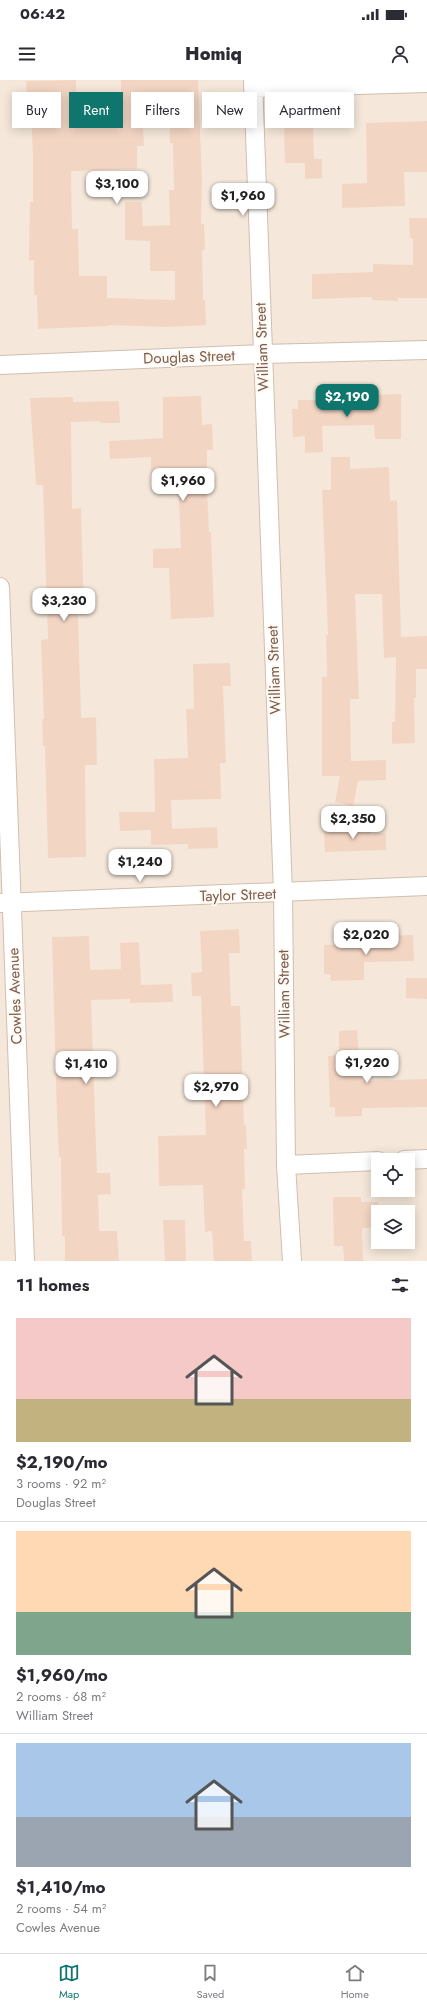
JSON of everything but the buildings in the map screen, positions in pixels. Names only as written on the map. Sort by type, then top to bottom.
[{"type":"street","points":[[253,84],[427,83]]},
{"type":"street","name":"William Street","points":[[253,84],[283,893],[286,1165],[292,1261]]},
{"type":"street","name":"Douglas Street","points":[[0,365],[262,354],[427,350]]},
{"type":"street","name":"Cowles Avenue","points":[[0,587],[6,903],[25,1261]]},
{"type":"street","name":"Taylor Street","points":[[6,903],[427,886]]},
{"type":"street","points":[[415,1160],[427,1159]]},
{"type":"street","points":[[286,1165],[371,1161]]},
{"type":"shaded area","points":[[0,80],[427,80],[427,1261],[0,1261]]}]
